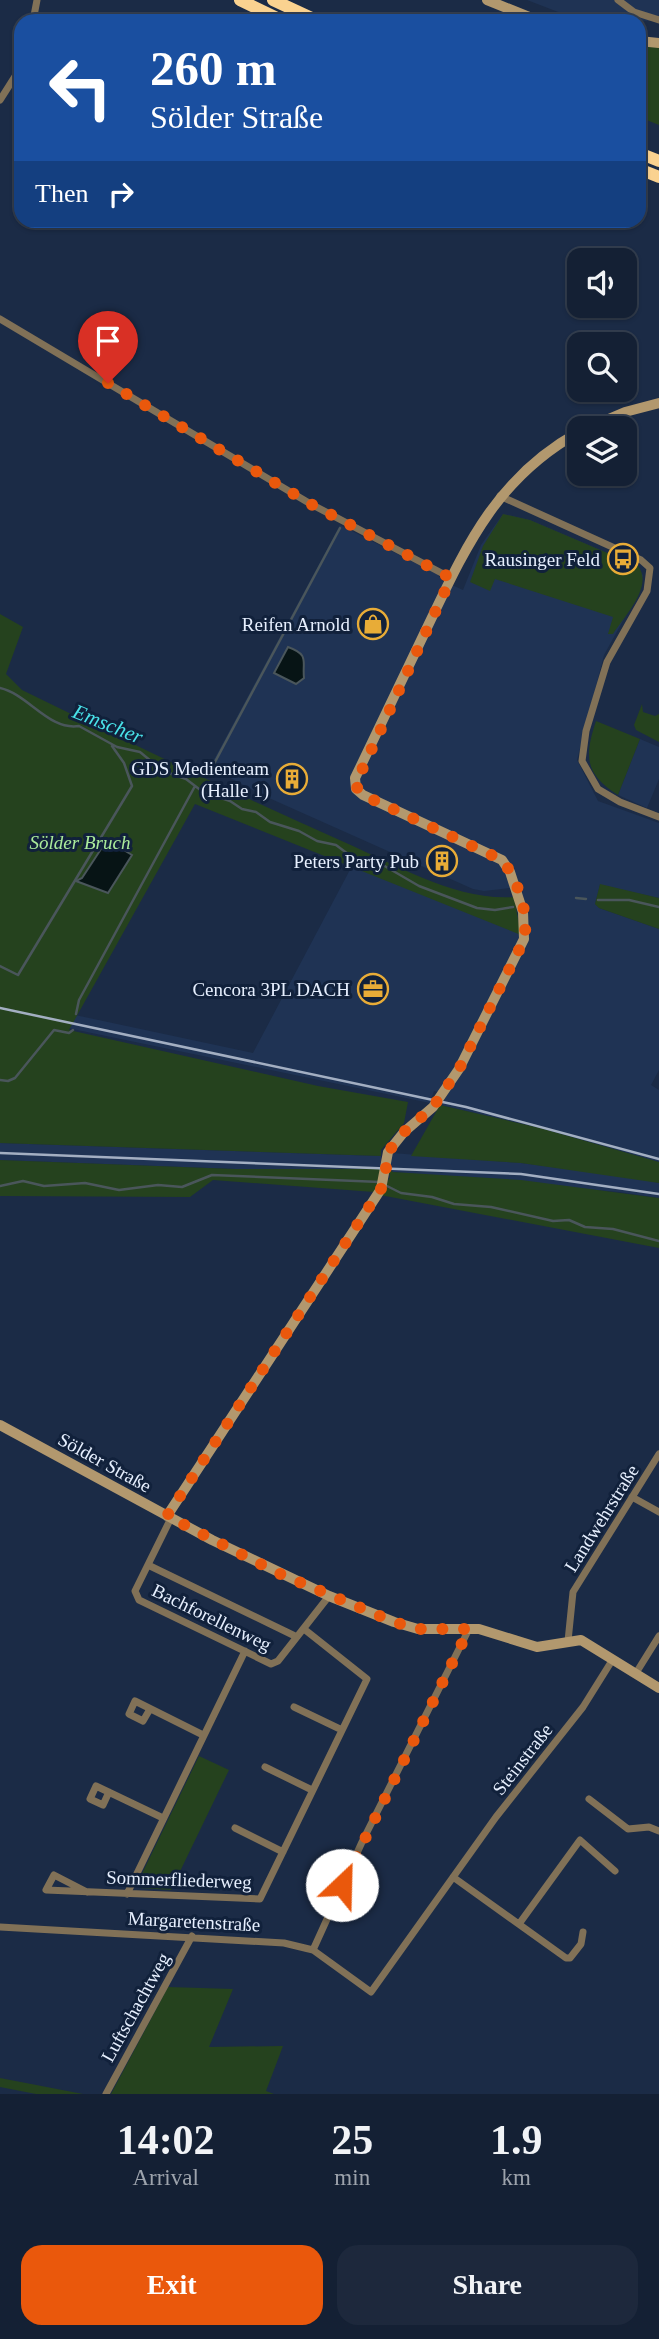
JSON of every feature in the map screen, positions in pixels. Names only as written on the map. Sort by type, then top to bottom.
[{"type":"highway","points":[[240,0],[269,14]]},
{"type":"highway","points":[[273,0],[303,14]]},
{"type":"street","points":[[618,0],[640,14]]},
{"type":"street","points":[[489,1],[522,14]]},
{"type":"street","points":[[0,100],[14,78]]},
{"type":"street","points":[[0,319],[357,530],[451,578]]},
{"type":"street","points":[[616,416],[659,403]]},
{"type":"street","points":[[169,1517],[384,1184],[388,1152],[404,1132],[433,1107],[459,1069],[524,939],[523,912],[510,872],[502,860],[363,795],[355,785],[476,529],[500,496],[531,465],[567,440]]},
{"type":"street","points":[[500,496],[659,570]]},
{"type":"street","points":[[650,568],[648,591],[607,662],[586,731],[582,761],[586,773],[598,789],[620,802],[659,817]]},
{"type":"street","name":"Sölder Straße","points":[[0,1425],[169,1517],[329,1596],[418,1629],[487,1631],[537,1647],[568,1641],[586,1642],[659,1688]]},
{"type":"street","name":"Landwehrstraße","points":[[568,1641],[573,1592],[659,1454]]},
{"type":"street","points":[[632,1497],[659,1512]]},
{"type":"street","name":"Bachforellenweg","points":[[169,1517],[135,1591],[139,1600],[274,1663],[329,1596]]},
{"type":"street","name":"Bachforellenweg","points":[[148,1565],[297,1637]]},
{"type":"street","name":"Sommerfliederweg","points":[[87,1892],[54,1875],[46,1890],[127,1894],[260,1899],[367,1679],[304,1629]]},
{"type":"street","points":[[313,1950],[362,1842],[469,1629]]},
{"type":"street","points":[[636,1673],[659,1636]]},
{"type":"street","points":[[127,1894],[245,1651]]},
{"type":"street","name":"Steinstraße","points":[[371,1992],[453,1877],[583,1707],[614,1660]]},
{"type":"street","points":[[294,1707],[342,1730]]},
{"type":"street","points":[[150,1709],[203,1735]]},
{"type":"street","points":[[265,1767],[312,1790]]},
{"type":"street","points":[[109,1792],[163,1818]]},
{"type":"street","points":[[589,1799],[628,1829],[649,1827],[659,1831]]},
{"type":"street","points":[[235,1828],[283,1852]]},
{"type":"street","points":[[520,1924],[580,1840],[615,1871]]},
{"type":"street","points":[[453,1877],[568,1959],[581,1944],[583,1932]]},
{"type":"street","name":"Margaretenstraße","points":[[0,1927],[270,1941],[313,1950],[371,1992]]},
{"type":"street","name":"Luftschachtweg","points":[[106,2094],[192,1936]]},
{"type":"shaded area","points":[[527,0],[659,0],[659,21],[646,21],[646,14],[563,14]]},
{"type":"shaded area","points":[[503,514],[530,520],[633,564],[643,575],[641,588],[604,655],[577,760],[598,801],[659,823],[659,898],[600,885],[595,904],[599,908],[659,929],[659,1070],[651,1085],[659,1090],[659,1162],[540,1128],[440,1105],[448,1094],[434,1091],[430,1103],[0,1014],[0,999],[253,1053],[352,866],[519,916],[511,888],[484,891],[473,889],[260,794],[210,767],[340,525],[463,590],[481,545]]},
{"type":"shaded area","points":[[288,647],[300,653],[304,659],[304,678],[296,684],[274,673]]},
{"type":"shaded area","points":[[640,739],[659,747],[659,779],[647,808],[618,795]]},
{"type":"shaded area","points":[[107,840],[132,855],[108,893],[76,881],[82,878]]},
{"type":"shaded area","points":[[0,1143],[381,1156],[384,1169],[235,1169],[0,1160]]},
{"type":"shaded area","points":[[392,1153],[521,1163],[629,1177],[659,1183],[659,1198],[393,1172],[388,1169]]},
{"type":"green space","points":[[646,46],[659,47],[659,125],[646,120]]},
{"type":"green space","points":[[503,514],[530,520],[638,566],[642,574],[640,592],[613,634],[608,634],[613,617],[495,579],[490,591],[470,582],[483,546]]},
{"type":"green space","name":"Sölder Bruch","points":[[0,614],[23,627],[6,674],[22,690],[222,787],[427,880],[470,893],[514,897],[521,935],[195,804],[69,1030],[318,1086],[408,1102],[404,1123],[381,1150],[381,1156],[0,1143]]},
{"type":"green space","points":[[642,704],[643,712],[655,716],[659,714],[659,742],[636,730],[634,725]]},
{"type":"green space","points":[[596,721],[640,739],[618,795],[599,780],[590,764],[590,745]]},
{"type":"green space","points":[[600,884],[659,898],[659,929],[599,908],[595,904]]},
{"type":"green space","points":[[440,1105],[540,1128],[659,1162],[659,1183],[521,1163],[411,1156]]},
{"type":"green space","points":[[0,1160],[235,1169],[384,1169],[374,1192],[213,1180],[190,1197],[0,1196]]},
{"type":"green space","points":[[388,1169],[393,1172],[521,1180],[659,1198],[659,1248],[380,1195],[390,1177]]},
{"type":"green space","points":[[199,1756],[229,1770],[171,1890],[140,1888],[137,1884]]},
{"type":"green space","points":[[168,1987],[233,1989],[209,2047],[283,2046],[266,2091],[274,2094],[111,2094]]},
{"type":"green space","points":[[0,2078],[83,2094],[36,2094],[0,2087]]},
{"type":"waterway","points":[[208,775],[340,528]]},
{"type":"waterway","name":"Emscher","points":[[0,688],[20,697],[58,723],[79,726],[117,747],[140,752],[163,771],[186,779],[203,792],[230,801],[242,809],[256,812],[270,822],[299,831],[317,841],[336,845],[352,857],[376,861],[419,886],[477,908],[495,910],[513,907]]},
{"type":"waterway","points":[[0,966],[18,975],[132,786],[124,763],[112,746]]},
{"type":"waterway","points":[[76,1014],[79,1000],[195,786]]},
{"type":"waterway","name":"Emscher","points":[[576,898],[586,899]]},
{"type":"waterway","name":"Emscher","points":[[598,900],[629,900],[659,907]]},
{"type":"waterway","points":[[0,1080],[15,1078],[54,1030],[69,1033],[73,1030]]},
{"type":"waterway","points":[[0,1186],[23,1181],[44,1186],[85,1183],[119,1190],[158,1185],[182,1187],[212,1175],[380,1182]]},
{"type":"waterway","points":[[387,1186],[401,1193],[432,1197],[454,1204],[491,1207],[553,1221],[569,1220],[585,1227],[613,1229],[659,1241]]},
{"type":"railway","points":[[0,1008],[466,1107],[659,1159]]},
{"type":"railway","points":[[0,1153],[521,1174],[659,1194]]},
{"type":"place","name":"Rausinger Feld","points":[[623,559]]},
{"type":"place","name":"Reifen Arnold","points":[[373,624]]},
{"type":"place","name":"GDS Medienteam (Halle 1)","points":[[292,779]]},
{"type":"place","name":"Peters Party Pub","points":[[442,861]]},
{"type":"place","name":"Cencora 3PL DACH","points":[[373,989]]},
{"type":"route","points":[[108,383],[309,503],[451,578],[355,778],[355,785],[363,795],[502,860],[510,872],[526,926],[522,944],[459,1069],[433,1107],[404,1132],[388,1152],[384,1184],[167,1516],[278,1573],[394,1622],[418,1629],[469,1629],[342,1885]]}]
